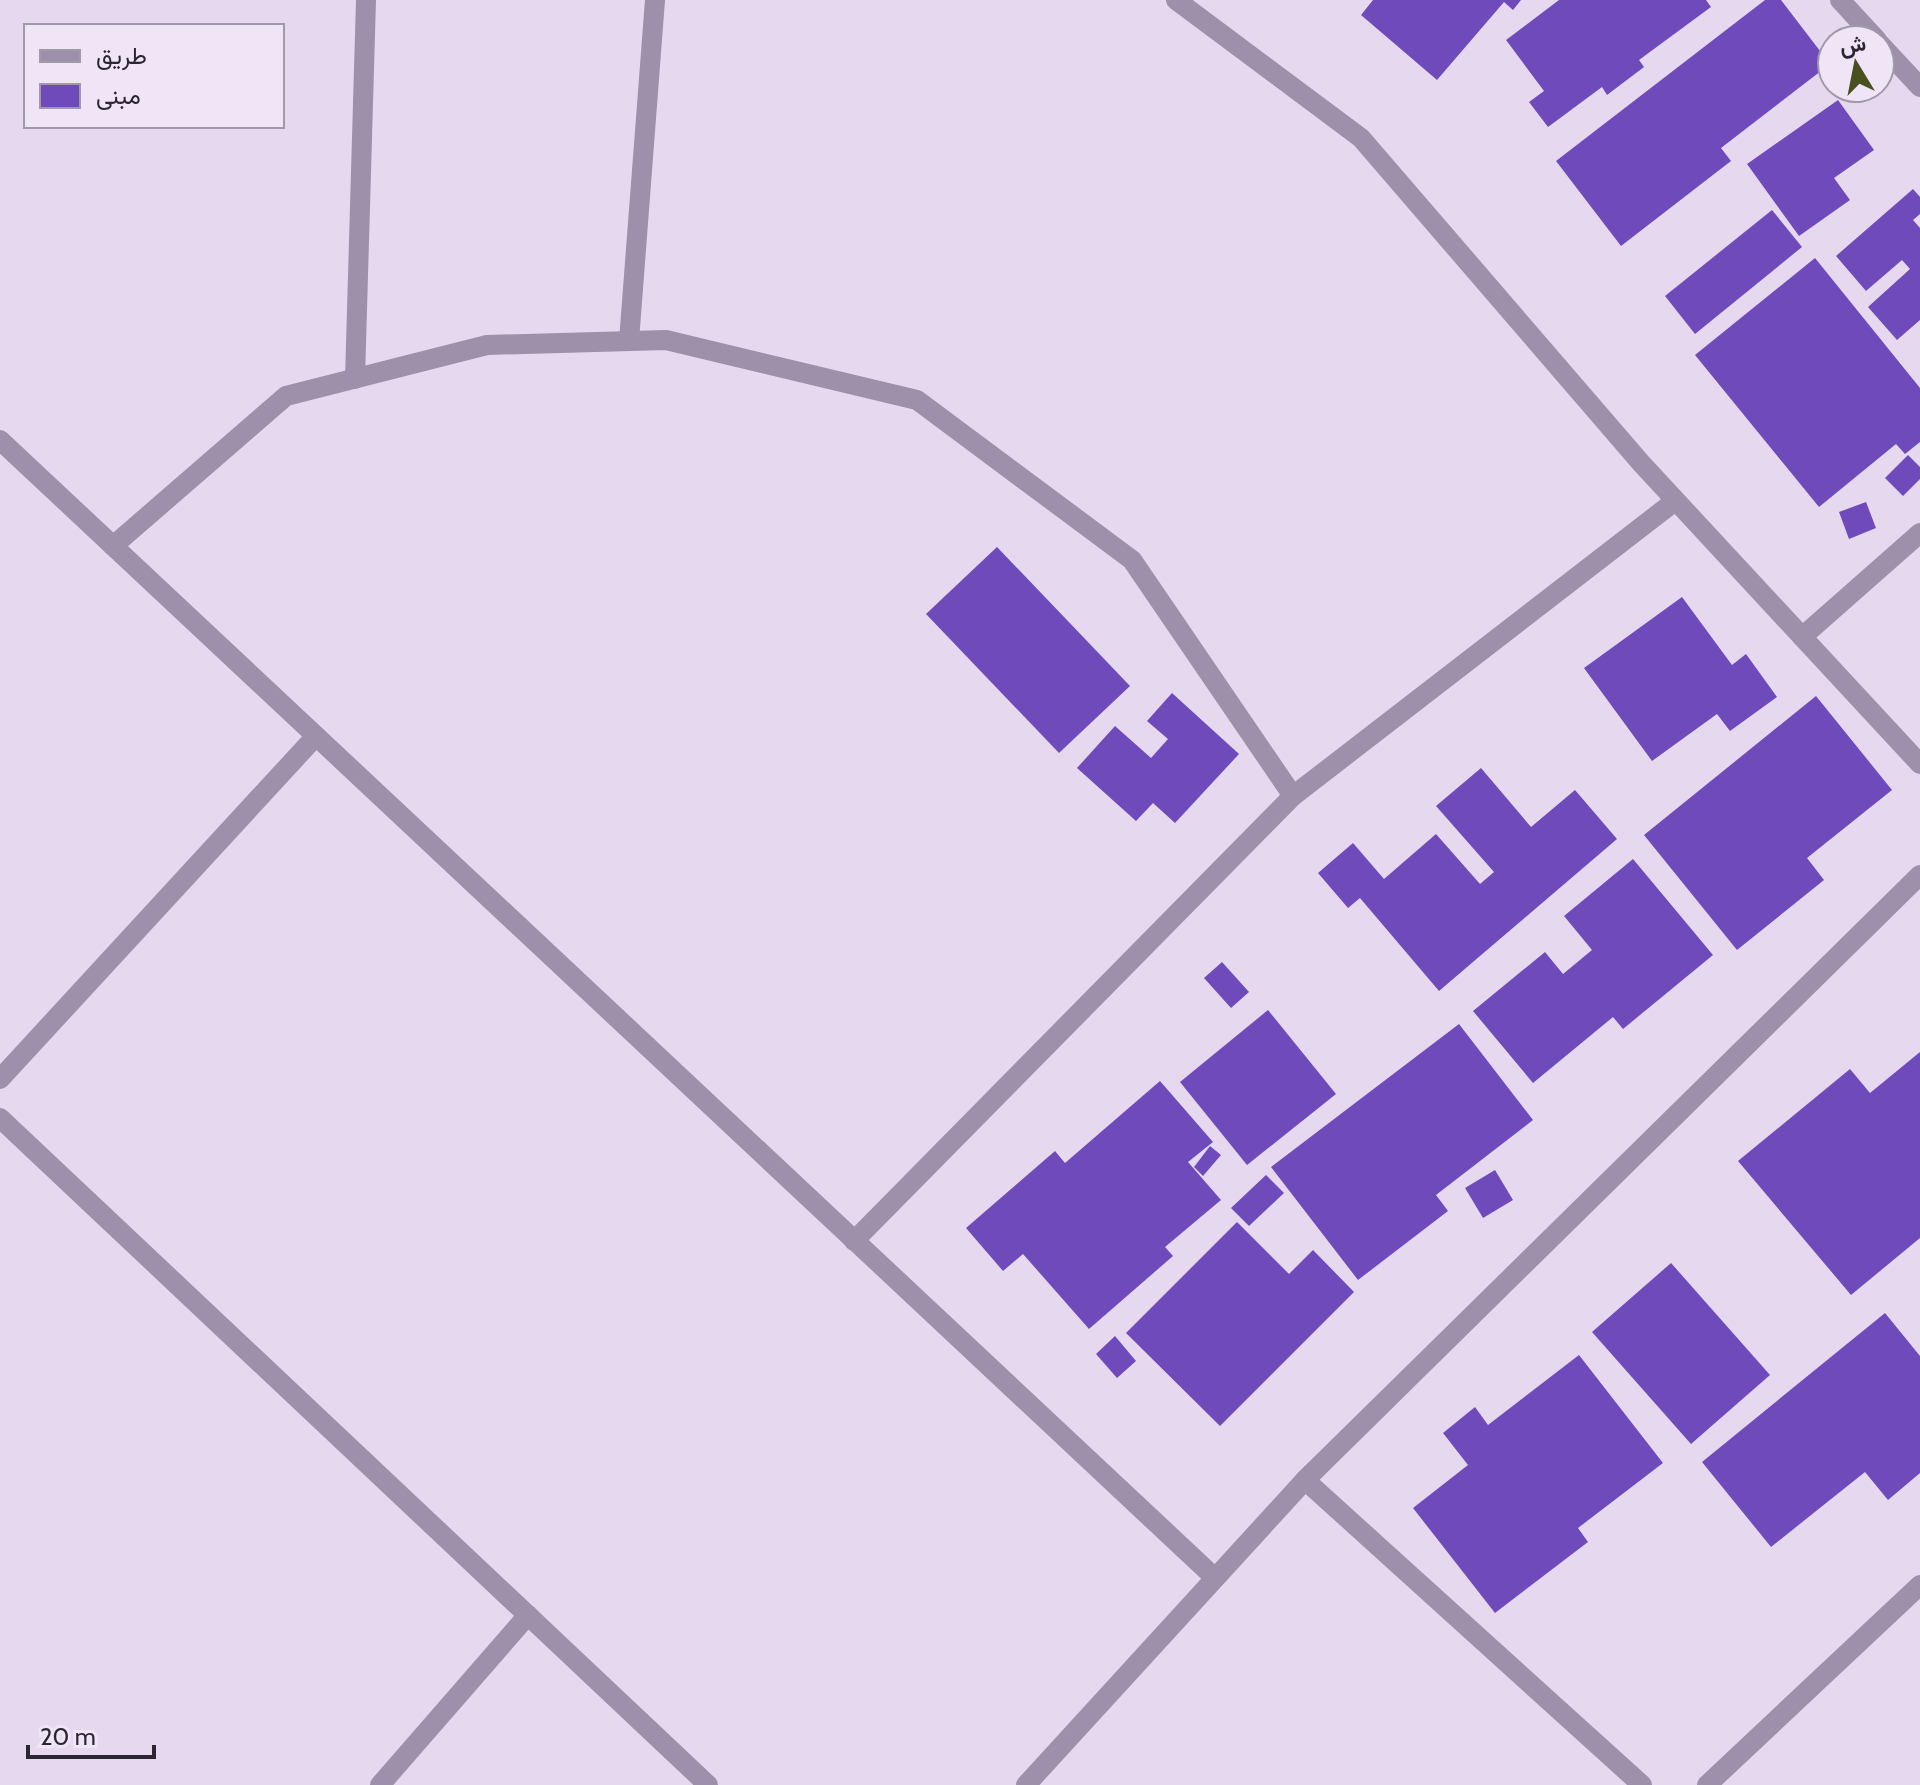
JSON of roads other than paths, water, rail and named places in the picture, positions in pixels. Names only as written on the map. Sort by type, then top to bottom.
[{"type":"street","points":[[355,379],[366,0]]},
{"type":"street","points":[[629,341],[655,0]]},
{"type":"street","points":[[1176,0],[1361,138],[1675,501],[1920,764]]},
{"type":"street","points":[[1840,0],[1862,24]]},
{"type":"street","points":[[1896,61],[1920,87]]},
{"type":"street","points":[[113,546],[286,396],[487,345],[666,340],[917,400],[1132,560],[1293,796]]},
{"type":"street","points":[[0,440],[1215,1578]]},
{"type":"street","points":[[854,1241],[1293,796],[1675,501]]},
{"type":"street","points":[[1802,637],[1920,533]]},
{"type":"street","points":[[0,1079],[316,736]]},
{"type":"street","points":[[1026,1785],[1305,1480],[1920,875]]},
{"type":"street","points":[[0,1118],[708,1785]]},
{"type":"street","points":[[1305,1480],[1642,1785]]},
{"type":"street","points":[[1707,1785],[1920,1585]]},
{"type":"street","points":[[380,1785],[528,1615]]}]
